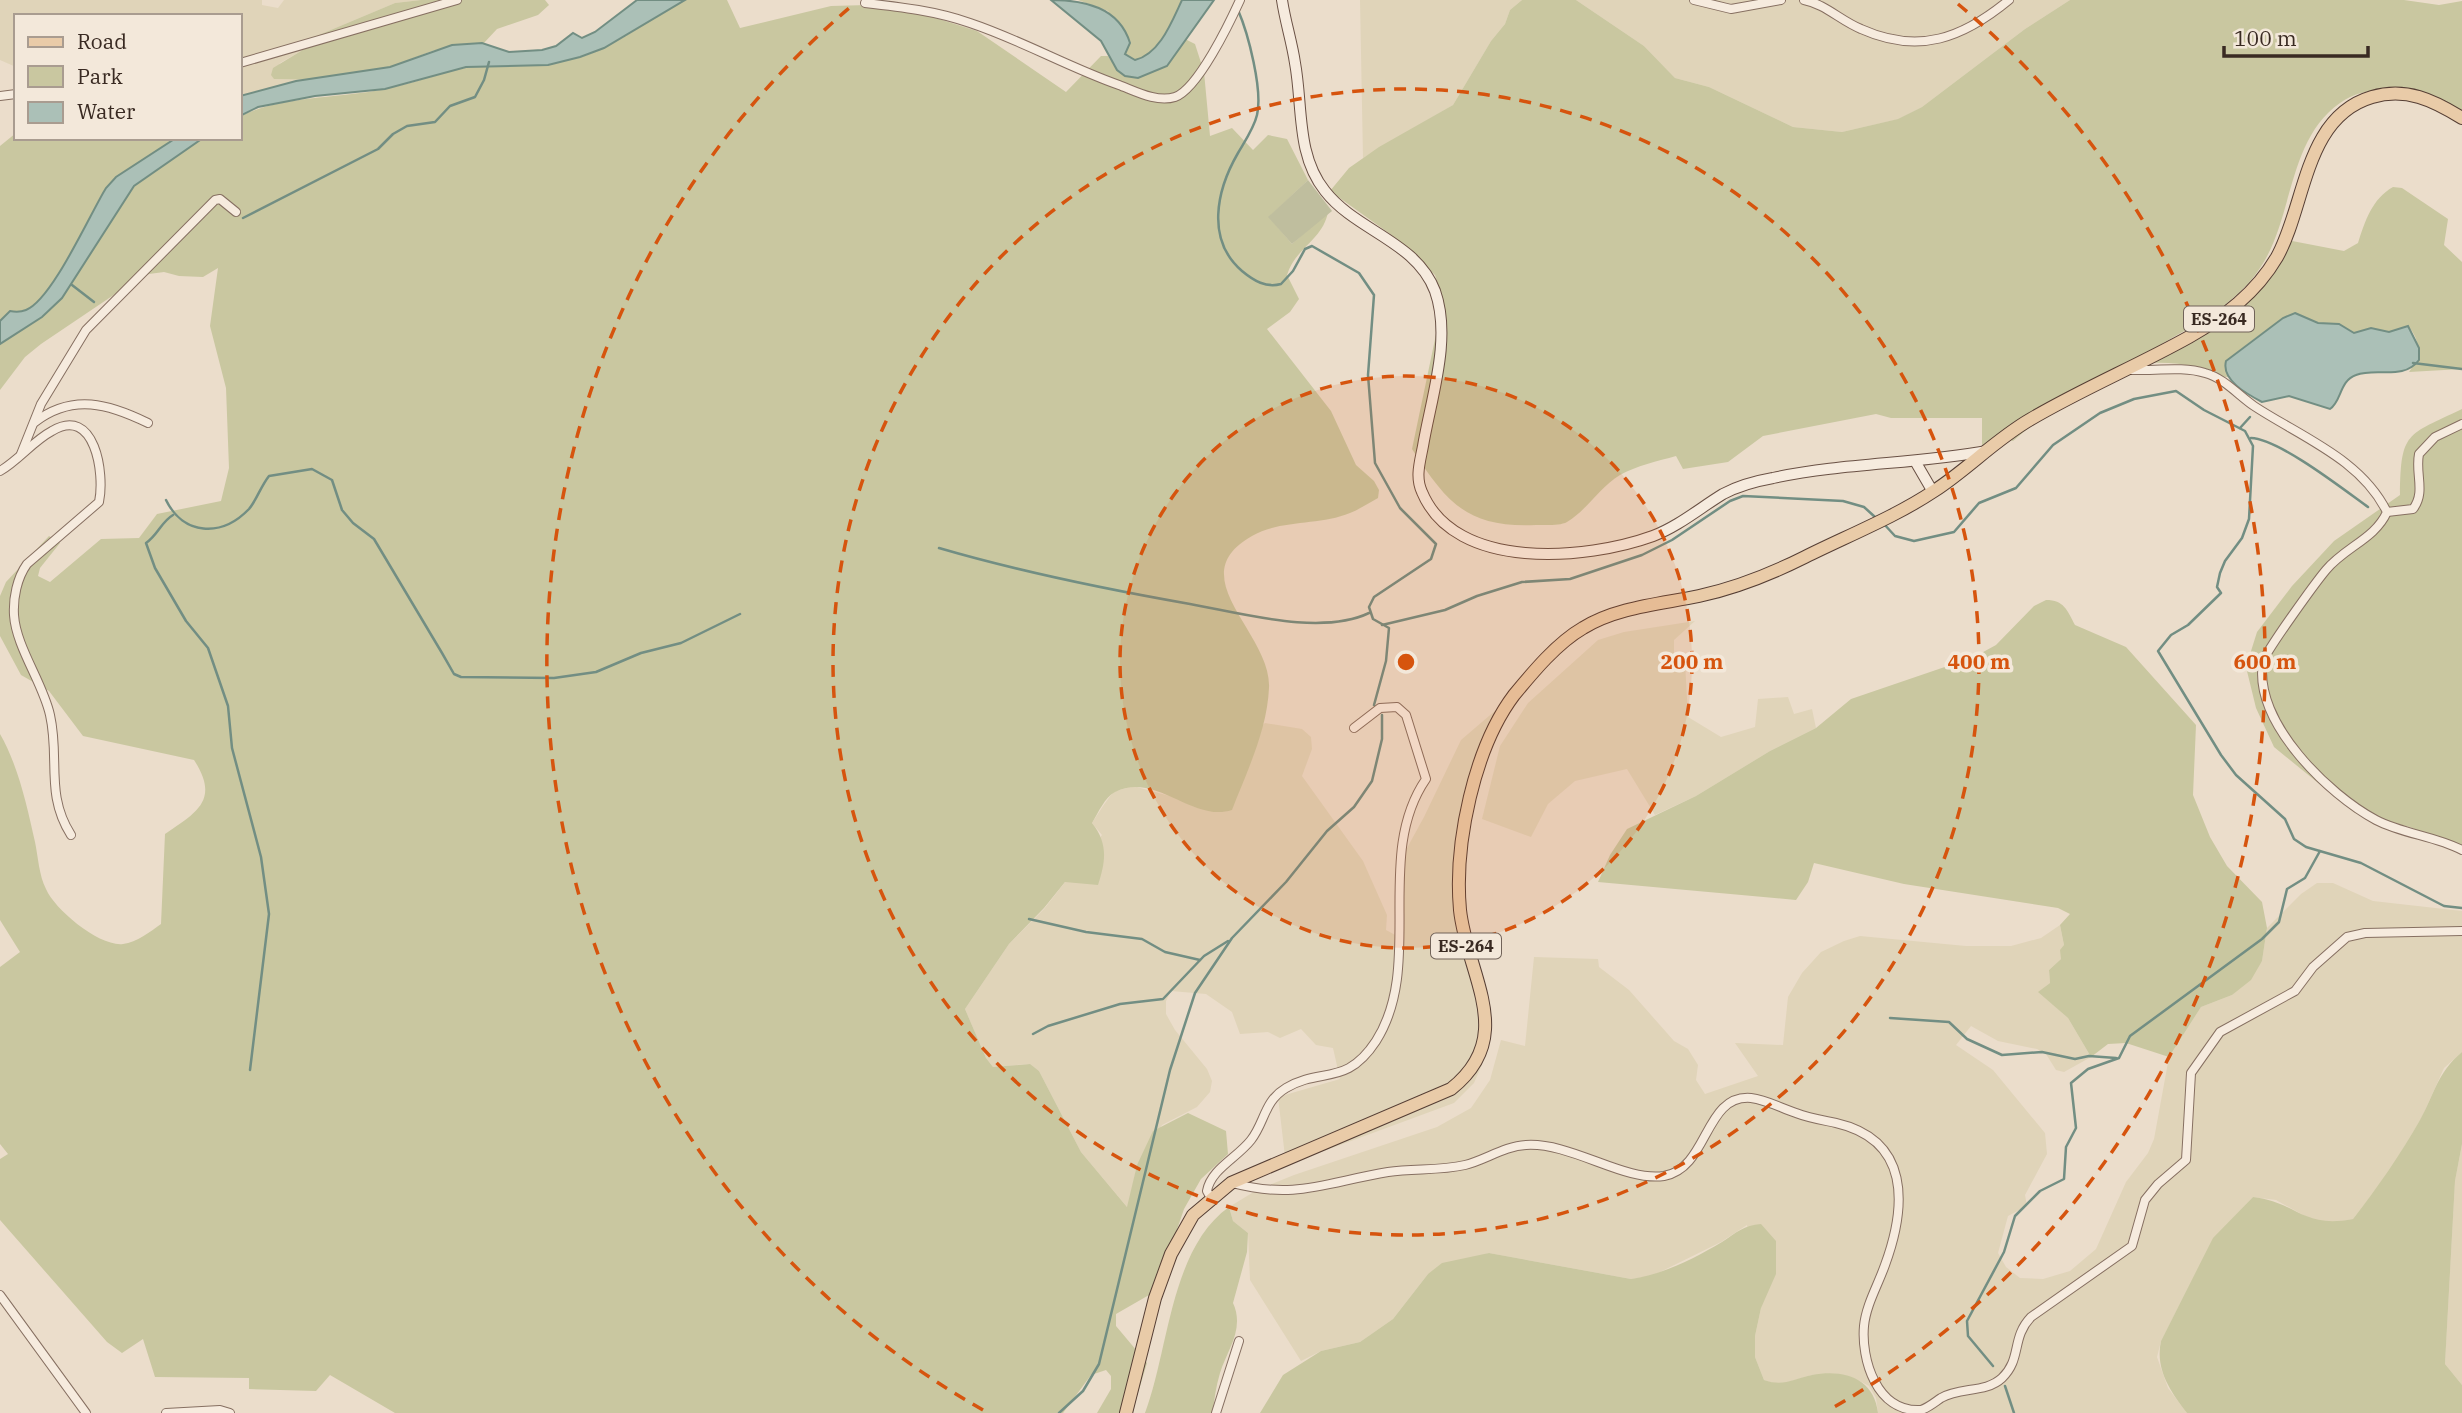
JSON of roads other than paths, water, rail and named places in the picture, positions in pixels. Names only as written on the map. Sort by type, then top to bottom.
[{"type":"main road","name":"ES-264","points":[[1126,1413],[1155,1298],[1171,1254],[1193,1215],[1231,1183],[1430,1099],[1466,1077],[1476,1063],[1486,1029],[1485,1011],[1461,914],[1463,833],[1491,734],[1503,710],[1541,666],[1581,629],[1599,620],[1738,586],[1773,573],[1896,511],[1933,492],[2026,422],[2219,319],[2249,294],[2265,276],[2289,233],[2317,149],[2326,131],[2348,107],[2378,95],[2405,93],[2440,104],[2462,118]]},
{"type":"street","points":[[242,62],[457,0]]},
{"type":"street","points":[[865,3],[920,9],[969,23],[1108,81],[1150,96],[1167,98],[1177,97],[1193,80],[1240,0]]},
{"type":"street","points":[[1282,0],[1296,63],[1307,154],[1315,178],[1335,202],[1413,257],[1426,273],[1440,307],[1439,355],[1418,480],[1428,504],[1450,527],[1467,538],[1510,552],[1590,552],[1655,535],[1726,493],[1746,485],[1836,468],[1987,451]]},
{"type":"street","points":[[1694,0],[1731,9],[1781,0]]},
{"type":"street","points":[[1804,0],[1825,8],[1861,29],[1905,41],[1929,41],[1960,33],[1986,19],[2009,0]]},
{"type":"street","points":[[20,457],[32,424],[79,341],[96,318],[215,200],[220,199],[236,212]]},
{"type":"street","points":[[2127,370],[2191,369],[2218,378],[2274,419],[2339,458],[2378,494],[2387,512],[2381,526],[2325,570],[2268,650],[2263,671],[2265,691],[2275,718],[2291,746],[2343,797],[2379,822],[2462,850]]},
{"type":"street","points":[[32,424],[54,409],[86,403],[111,406],[148,423]]},
{"type":"street","points":[[2387,512],[2413,509],[2420,501],[2420,454],[2435,437],[2462,424]]},
{"type":"street","points":[[0,471],[52,430],[64,426],[79,428],[94,442],[102,478],[96,507],[27,564],[19,575],[15,600],[15,621],[51,718],[54,792],[59,816],[71,835]]},
{"type":"street","points":[[1915,461],[1933,492]]},
{"type":"street","points":[[1211,1198],[1207,1191],[1209,1181],[1253,1137],[1273,1097],[1288,1087],[1350,1069],[1375,1042],[1386,1023],[1397,960],[1401,851],[1413,797],[1426,779],[1406,715],[1396,707],[1380,708],[1354,728]]},
{"type":"street","points":[[1231,1183],[1285,1192],[1392,1171],[1451,1168],[1525,1145],[1575,1153],[1642,1174],[1662,1176],[1683,1167],[1699,1147],[1726,1103],[1741,1098],[1764,1101],[1798,1114],[1850,1126],[1867,1134],[1888,1153],[1896,1167],[1894,1241],[1864,1324],[1866,1360],[1881,1398],[1902,1410],[1921,1410],[1949,1394],[1994,1384],[2015,1361],[2018,1336],[2026,1323],[2132,1246],[2146,1200],[2158,1184],[2186,1160],[2191,1073],[2198,1059],[2220,1032],[2295,991],[2313,967],[2347,937],[2365,933],[2462,931]]},
{"type":"street","points":[[0,1296],[86,1413]]},
{"type":"street","points":[[1216,1413],[1226,1371],[1239,1341]]},
{"type":"street","points":[[166,1413],[220,1410],[230,1413]]},
{"type":"water","points":[[637,0],[685,0],[604,48],[580,57],[548,65],[466,67],[385,89],[315,96],[258,107],[242,115],[242,95],[296,81],[390,67],[452,45],[482,43],[509,52],[542,50],[556,46],[573,33],[582,38],[595,32]]},
{"type":"water","points":[[1051,0],[1088,4],[1109,14],[1118,21],[1130,43],[1125,54],[1135,60],[1144,57],[1158,44],[1182,0],[1214,0],[1167,66],[1138,78],[1125,76],[1117,70],[1101,41]]},
{"type":"water","points":[[173,140],[200,140],[134,186],[62,298],[42,317],[0,344],[0,321],[10,311],[26,310],[47,290],[70,255],[106,188],[116,177]]},
{"type":"water","points":[[2295,313],[2318,323],[2339,324],[2354,333],[2371,328],[2389,332],[2408,326],[2419,348],[2419,360],[2413,366],[2398,372],[2364,373],[2350,378],[2330,409],[2289,396],[2262,402],[2231,380],[2225,368],[2226,361],[2283,318]]},
{"type":"waterway","points":[[1238,10],[1254,62],[1258,104],[1254,125],[1230,168],[1220,199],[1218,215],[1223,245],[1242,271],[1265,284],[1281,284],[1293,271],[1305,249],[1312,246],[1359,273],[1374,295],[1368,375],[1375,463],[1400,508],[1436,544],[1431,559],[1374,597],[1369,607],[1373,619],[1389,628],[1386,661],[1374,705]]},
{"type":"waterway","points":[[243,218],[378,149],[393,134],[407,126],[435,122],[450,106],[475,97],[489,62]]},
{"type":"waterway","points":[[72,285],[94,302]]},
{"type":"waterway","points":[[2413,363],[2462,369]]},
{"type":"waterway","points":[[1883,523],[1895,536],[1914,541],[1954,532],[1979,503],[2016,488],[2053,445],[2100,413],[2134,399],[2176,391],[2204,410],[2245,431],[2253,446],[2249,519],[2242,538],[2225,561],[2220,573],[2217,587],[2221,593],[2188,625],[2171,635],[2158,651],[2221,755],[2236,775],[2285,819],[2294,839],[2306,847],[2361,863],[2444,906],[2462,908]]},
{"type":"waterway","points":[[2240,428],[2250,417]]},
{"type":"waterway","points":[[2251,438],[2278,447],[2294,456],[2368,507]]},
{"type":"waterway","points":[[166,500],[173,512],[192,526],[215,528],[227,525],[249,509],[269,476],[312,469],[332,480],[342,510],[353,523],[374,539],[454,674],[461,677],[554,678],[596,672],[641,653],[681,643],[740,614]]},
{"type":"waterway","points":[[1382,625],[1445,610],[1477,596],[1522,582],[1570,579],[1642,555],[1672,540],[1730,501],[1743,496],[1843,501],[1864,507],[1875,517]]},
{"type":"waterway","points":[[173,515],[146,543],[155,568],[186,621],[208,648],[228,706],[232,748],[261,857],[269,914],[250,1070]]},
{"type":"waterway","points":[[939,548],[1063,579],[1256,617],[1328,623],[1350,620],[1369,613]]},
{"type":"waterway","points":[[1059,1413],[1083,1391],[1099,1364],[1170,1070],[1195,993],[1232,938],[1286,882],[1327,831],[1354,807],[1372,781],[1382,739],[1382,715]]},
{"type":"waterway","points":[[1993,1366],[1968,1336],[1967,1321],[2004,1252],[2015,1216],[2040,1191],[2064,1179],[2066,1147],[2076,1128],[2071,1083],[2088,1069],[2119,1058],[2130,1036],[2262,939],[2279,922],[2287,889],[2305,878],[2320,851]]},
{"type":"waterway","points":[[1029,919],[1086,932],[1142,939],[1165,952],[1200,960]]},
{"type":"waterway","points":[[1033,1034],[1048,1026],[1120,1004],[1163,999],[1204,956],[1228,941]]},
{"type":"waterway","points":[[1890,1018],[1949,1022],[1967,1039],[2002,1055],[2042,1052],[2075,1059],[2089,1056],[2116,1058]]},
{"type":"waterway","points":[[2005,1386],[2014,1413]]}]
